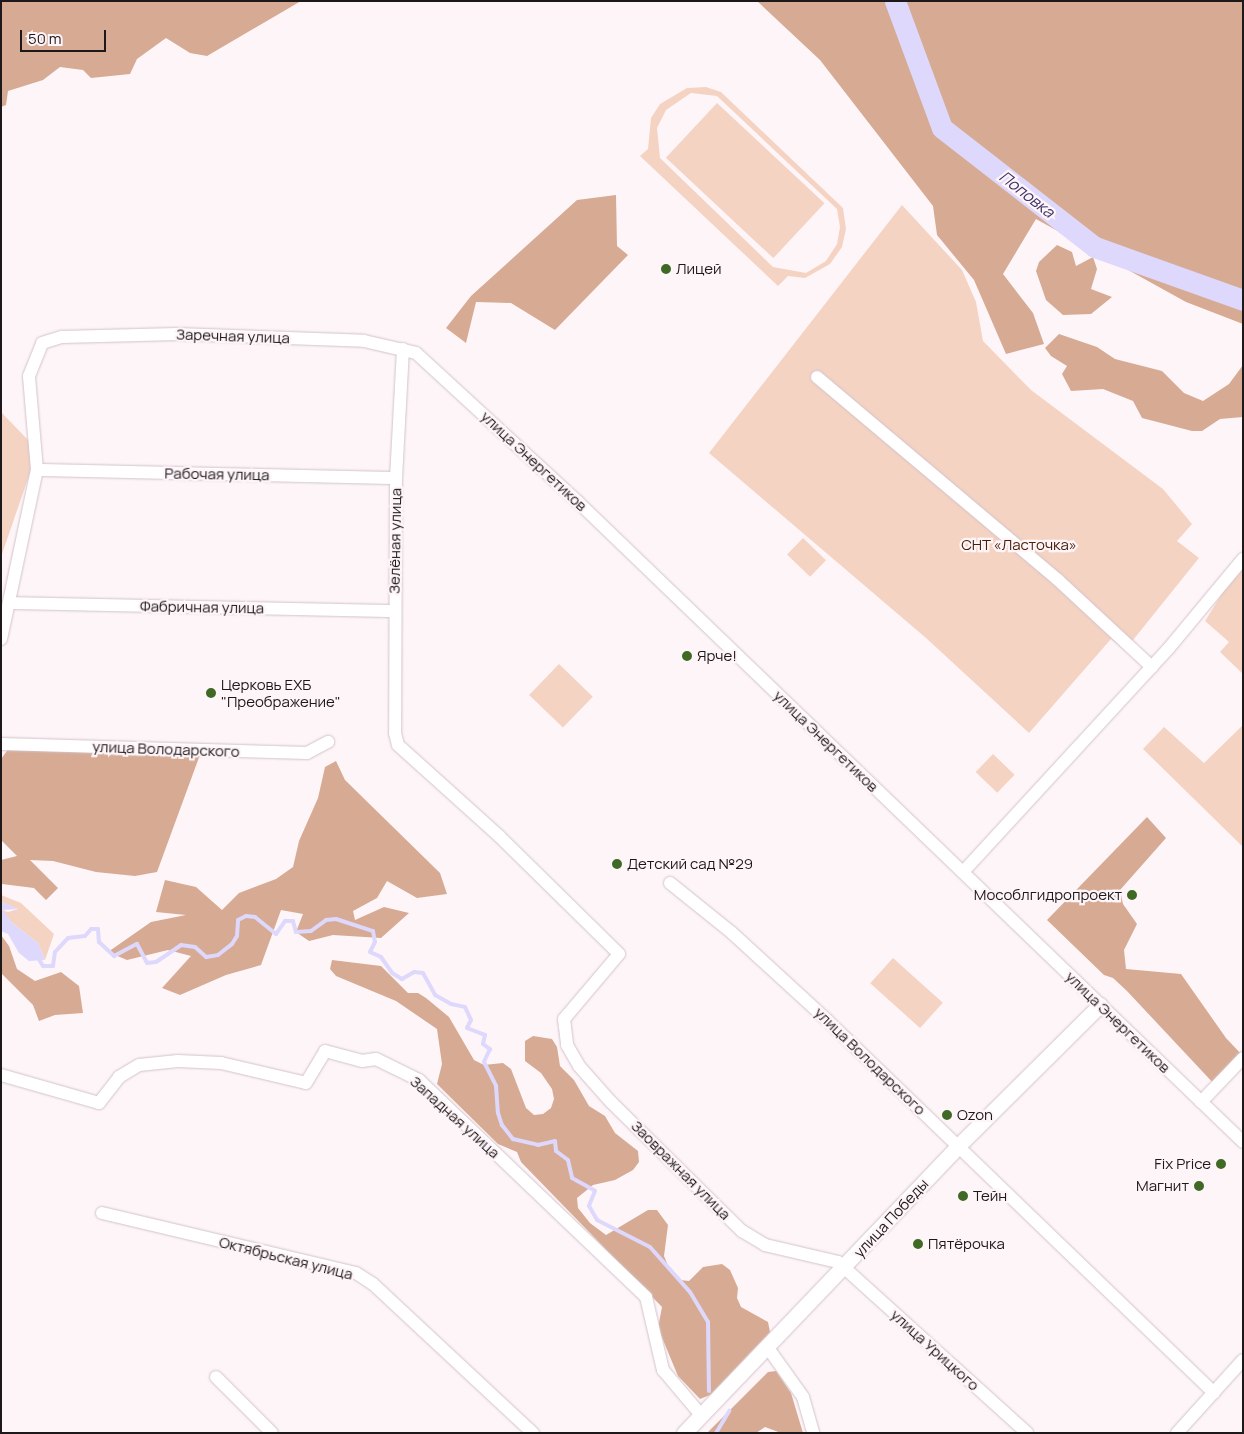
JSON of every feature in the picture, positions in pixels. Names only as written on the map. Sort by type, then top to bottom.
[{"type":"street","name":"Заречная улица","points":[[38,470],[29,376],[42,343],[62,337],[177,334],[364,341],[403,349]]},
{"type":"street","name":"Зелёная улица","points":[[403,349],[396,478],[395,733],[398,745],[499,836],[619,954],[564,1019]]},
{"type":"street","name":"улица Энергетиков","points":[[403,349],[416,353],[440,373],[1243,1142]]},
{"type":"street","points":[[817,377],[1051,575],[1152,667]]},
{"type":"street","name":"Рабочая улица","points":[[38,470],[396,478]]},
{"type":"street","points":[[1,639],[38,470]]},
{"type":"street","points":[[963,872],[1152,667],[1243,559]]},
{"type":"street","name":"Фабричная улица","points":[[10,603],[394,612]]},
{"type":"street","name":"улица Володарского","points":[[1,744],[307,753],[328,742]]},
{"type":"street","name":"улица Володарского","points":[[670,883],[780,976],[1214,1393]]},
{"type":"street","name":"улица Победы","points":[[684,1433],[768,1348],[958,1146],[1100,1005]]},
{"type":"street","name":"Заовражная улица","points":[[564,1019],[567,1045],[580,1066],[742,1231],[765,1246],[838,1262],[843,1268]]},
{"type":"street","name":"Западная улица","points":[[1,1075],[98,1103],[120,1077],[139,1065],[178,1061],[221,1063],[306,1083],[324,1051],[385,1063],[419,1080],[646,1297],[663,1370],[701,1415]]},
{"type":"street","points":[[1201,1102],[1243,1058]]},
{"type":"street","name":"Октябрьская улица","points":[[102,1213],[356,1273],[373,1284],[533,1433]]},
{"type":"street","name":"улица Урицкого","points":[[843,1268],[1027,1433]]},
{"type":"street","points":[[768,1348],[803,1397],[813,1433]]},
{"type":"street","points":[[1177,1433],[1243,1360]]},
{"type":"street","points":[[216,1377],[272,1433]]},
{"type":"green space","points":[[706,87],[721,92],[843,208],[846,229],[842,247],[830,264],[805,278],[788,276],[778,286],[640,156],[648,149],[651,118],[660,104],[687,88]],"holes":[[[691,93],[717,96],[837,209],[840,227],[837,244],[826,261],[806,273],[773,267],[660,158],[657,128],[666,110]]]},
{"type":"green space","points":[[717,103],[825,203],[773,258],[666,158]]},
{"type":"green space","name":"СНТ «Ласточка»","points":[[902,205],[962,270],[976,302],[983,341],[1031,390],[1163,489],[1192,524],[1177,541],[1199,558],[1125,650],[1111,639],[1029,733],[926,638],[709,453]]},
{"type":"green space","points":[[1,412],[30,442],[32,467],[1,557]]},
{"type":"green space","points":[[803,538],[826,560],[810,577],[787,555]]},
{"type":"green space","points":[[1243,569],[1243,674],[1220,652],[1229,642],[1205,621],[1225,589]]},
{"type":"green space","points":[[559,664],[593,697],[563,728],[529,695]]},
{"type":"green space","points":[[1243,725],[1243,847],[1143,749],[1164,727],[1204,763]]},
{"type":"green space","points":[[993,754],[1015,775],[997,793],[976,772]]},
{"type":"green space","points":[[1,895],[21,903],[54,934],[45,960],[38,943],[11,922],[2,910],[8,912],[18,909],[2,902]]},
{"type":"green space","points":[[893,958],[943,1003],[920,1028],[870,983]]},
{"type":"shaded area","points":[[1,1],[301,1],[207,56],[190,53],[166,38],[137,59],[130,74],[91,78],[83,70],[60,67],[43,80],[8,91],[6,105],[1,107]]},
{"type":"shaded area","points":[[757,1],[1243,1],[1243,324],[1186,302],[1036,219],[1003,274],[1033,313],[1044,344],[1006,354],[974,280],[937,235],[933,206],[820,60]]},
{"type":"shaded area","points":[[616,195],[617,246],[628,255],[555,330],[511,303],[476,302],[466,343],[446,328],[471,296],[577,200]]},
{"type":"shaded area","points":[[1057,245],[1072,252],[1076,266],[1093,257],[1097,269],[1091,289],[1112,297],[1091,314],[1063,315],[1046,300],[1036,271],[1039,262]]},
{"type":"shaded area","points":[[1059,334],[1097,347],[1115,359],[1162,371],[1184,393],[1203,401],[1229,384],[1243,365],[1243,417],[1220,419],[1202,431],[1192,431],[1142,418],[1133,401],[1103,389],[1071,391],[1062,374],[1067,366],[1051,356],[1045,348]]},
{"type":"shaded area","points":[[12,744],[201,752],[157,872],[135,876],[96,872],[53,861],[30,860],[58,888],[46,900],[34,888],[2,884],[1,860],[17,856],[1,840],[1,759]]},
{"type":"shaded area","points":[[336,761],[345,780],[440,873],[447,894],[417,898],[387,881],[377,898],[353,911],[355,920],[384,907],[409,913],[381,938],[333,935],[309,941],[296,932],[303,914],[281,910],[261,965],[226,975],[180,995],[162,988],[191,956],[168,950],[127,960],[108,952],[151,922],[186,915],[156,912],[165,880],[196,887],[222,910],[239,893],[276,879],[293,867],[299,841],[318,798],[325,767]]},
{"type":"shaded area","points":[[1147,817],[1166,838],[1120,890],[1123,904],[1137,924],[1124,950],[1126,969],[1181,974],[1226,1038],[1243,1056],[1216,1086],[1127,991],[1113,978],[1104,975],[1047,920]]},
{"type":"shaded area","points":[[1,901],[18,909],[3,910],[11,922],[38,943],[45,960],[29,961],[19,953],[8,934],[1,931]]},
{"type":"shaded area","points":[[1,935],[9,946],[17,969],[35,981],[61,972],[79,986],[83,1013],[55,1015],[39,1021],[33,1005],[1,973]]},
{"type":"shaded area","points":[[332,960],[381,966],[408,993],[418,993],[426,998],[449,1017],[474,1060],[484,1065],[503,1063],[511,1069],[526,1108],[534,1115],[543,1114],[551,1108],[554,1099],[552,1089],[541,1073],[525,1061],[525,1041],[533,1036],[552,1039],[557,1047],[560,1066],[574,1080],[589,1106],[605,1116],[615,1133],[638,1151],[639,1162],[633,1170],[615,1180],[593,1185],[577,1198],[578,1208],[590,1223],[606,1235],[648,1210],[657,1210],[668,1225],[664,1256],[671,1273],[680,1280],[689,1281],[703,1267],[722,1264],[730,1270],[738,1288],[737,1298],[741,1307],[768,1322],[770,1332],[710,1395],[700,1399],[678,1376],[658,1328],[662,1307],[521,1162],[517,1152],[498,1144],[437,1084],[442,1064],[437,1029],[396,1001],[336,976],[330,969]]},
{"type":"shaded area","points":[[776,1371],[791,1393],[803,1433],[781,1433],[765,1427],[756,1433],[707,1433],[768,1372]]},
{"type":"waterway","name":"Поповка","points":[[895,1],[942,128],[1095,247],[1243,300]]},
{"type":"waterway","points":[[37,956],[43,966],[53,966],[55,952],[68,938],[85,936],[91,929],[98,929],[99,942],[114,956],[137,944],[147,963],[156,962],[181,945],[195,947],[206,957],[218,955],[232,944],[237,936],[238,920],[246,916],[255,917],[276,934],[285,921],[293,921],[296,932],[311,931],[326,920],[336,919],[373,931],[375,942],[370,952],[381,957],[392,973],[402,979],[414,972],[423,973],[435,995],[451,1004],[465,1007],[471,1020],[467,1028],[485,1035],[483,1044],[490,1049],[484,1062],[496,1086],[498,1113],[502,1125],[513,1139],[538,1145],[555,1141],[556,1151],[568,1160],[572,1178],[595,1191],[589,1206],[597,1220],[650,1247],[690,1292],[708,1322],[709,1391]]},
{"type":"waterway","points":[[716,1433],[729,1411]]},
{"type":"place","name":"Лицей","points":[[666,269]]},
{"type":"place","name":"Ярче!","points":[[687,656]]},
{"type":"place","name":"Церковь ЕХБ \"Преображение\"","points":[[211,693]]},
{"type":"place","name":"Детский сад №29","points":[[617,864]]},
{"type":"place","name":"Мособлгидропроект","points":[[1132,895]]},
{"type":"place","name":"Ozon","points":[[947,1115]]},
{"type":"place","name":"Fix Price","points":[[1221,1164]]},
{"type":"place","name":"Магнит","points":[[1199,1186]]},
{"type":"place","name":"Тейн","points":[[963,1196]]},
{"type":"place","name":"Пятёрочка","points":[[918,1244]]}]
